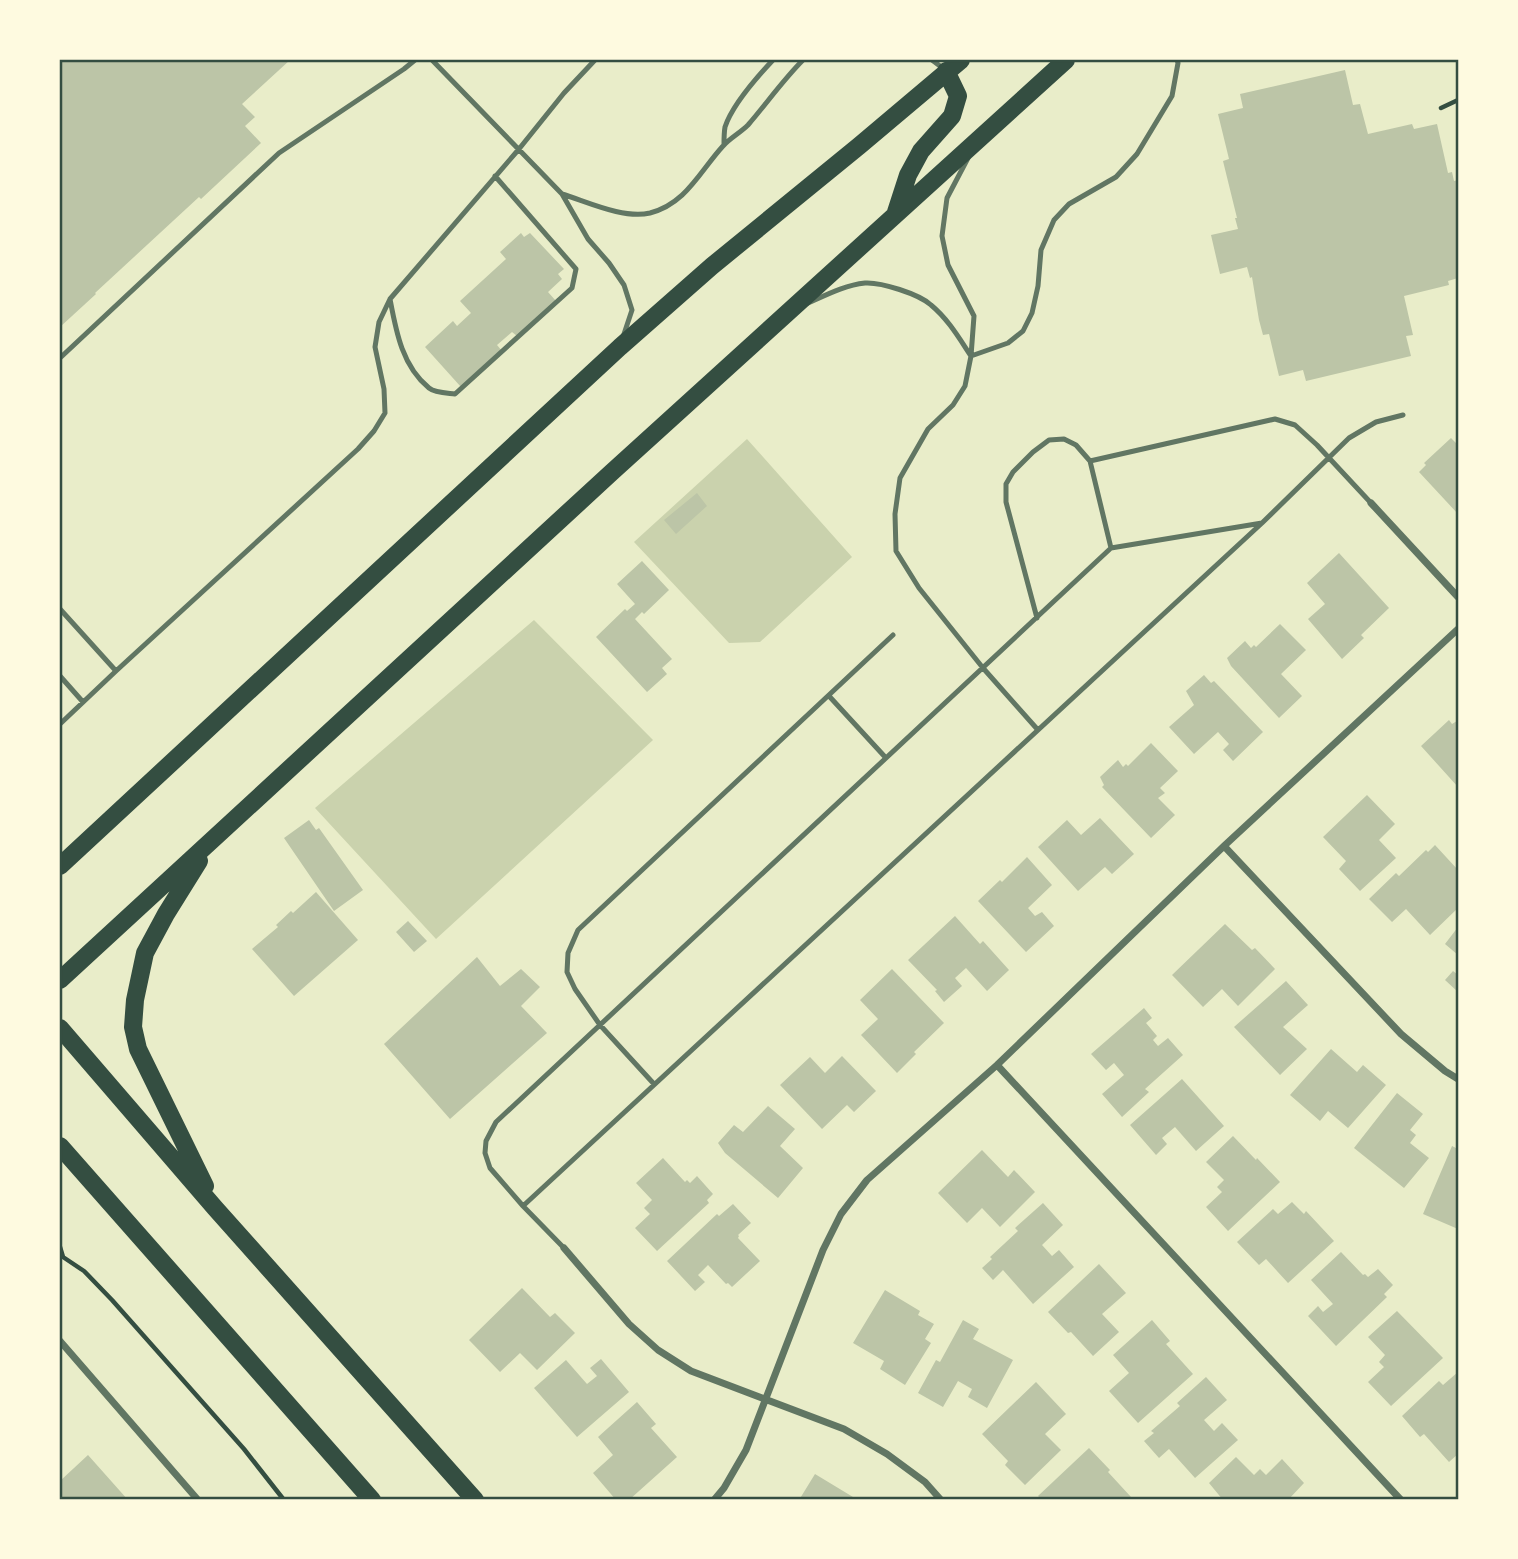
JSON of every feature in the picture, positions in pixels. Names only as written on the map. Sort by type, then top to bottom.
[{"type":"main road","points":[[60,866],[620,347],[712,266],[859,146],[939,65],[961,60]]},
{"type":"main road","points":[[60,980],[785,314],[1066,60]]},
{"type":"main road","points":[[895,215],[908,176],[921,151],[952,116],[958,96],[939,65]]},
{"type":"main road","points":[[211,842],[145,953],[135,1000],[133,1027],[138,1049],[215,1208]]},
{"type":"main road","points":[[60,1028],[215,1208],[475,1500]]},
{"type":"main road","points":[[60,1146],[372,1500]]},
{"type":"street","points":[[1371,503],[1458,597]]},
{"type":"street","points":[[714,1500],[746,1450],[822,1250],[841,1214],[867,1180],[997,1065],[1224,846],[1458,629]]},
{"type":"street","points":[[1224,846],[1401,1034],[1458,1079]]},
{"type":"street","points":[[997,1065],[1401,1500]]},
{"type":"street","points":[[564,1248],[629,1324],[659,1350],[691,1371],[844,1429],[887,1454],[925,1482],[941,1500]]},
{"type":"street","points":[[60,1341],[198,1500]]},
{"type":"lane","points":[[60,358],[279,153],[415,60]]},
{"type":"lane","points":[[432,60],[562,194],[588,239],[624,285],[632,310],[620,347]]},
{"type":"lane","points":[[60,724],[358,449],[374,431],[385,413],[384,389],[375,347],[379,322],[390,299],[595,60]]},
{"type":"lane","points":[[724,144],[724,130],[732,113],[772,60]]},
{"type":"lane","points":[[562,194],[622,213],[649,213],[674,203],[695,184],[724,144],[747,126],[803,60]]},
{"type":"lane","points":[[971,356],[1008,343],[1023,331],[1032,313],[1038,286],[1041,250],[1054,220],[1069,204],[1116,177],[1137,154],[1172,96],[1177,60]]},
{"type":"lane","points":[[977,139],[947,198],[942,236],[948,265],[974,316],[971,356],[965,386],[953,405],[928,429],[900,478],[895,514],[896,551],[919,588],[983,668],[1038,730]]},
{"type":"lane","points":[[390,299],[398,340],[411,368],[431,390],[455,394],[572,288],[576,269],[495,176]]},
{"type":"lane","points":[[785,314],[839,289],[866,283],[894,287],[929,303],[951,326],[971,356]]},
{"type":"lane","points":[[523,1206],[1262,523],[1349,438],[1376,422],[1403,415]]},
{"type":"lane","points":[[1090,461],[1276,419],[1295,425],[1371,503]]},
{"type":"lane","points":[[1037,618],[1006,502],[1006,484],[1013,472],[1049,440],[1064,439],[1076,445],[1090,461],[1111,548]]},
{"type":"lane","points":[[564,1248],[490,1168],[485,1153],[486,1141],[496,1122],[1111,548],[1262,523]]},
{"type":"lane","points":[[60,609],[116,671]]},
{"type":"lane","points":[[654,1084],[600,1025],[575,989],[567,972],[568,953],[578,930],[893,635]]},
{"type":"lane","points":[[60,676],[83,702]]},
{"type":"lane","points":[[829,696],[886,758]]},
{"type":"path","points":[[1441,108],[1458,100]]},
{"type":"path","points":[[60,1247],[64,1257],[84,1271],[112,1300],[244,1449],[284,1500]]},
{"type":"green space","points":[[747,439],[852,557],[760,642],[729,643],[634,542]]},
{"type":"green space","points":[[534,620],[653,740],[436,939],[315,808]]},
{"type":"building","points":[[60,60],[290,60],[242,104],[255,117],[245,126],[261,143],[60,327]]},
{"type":"building","points":[[1345,70],[1353,105],[1360,104],[1368,134],[1412,124],[1414,129],[1437,124],[1448,173],[1452,172],[1454,181],[1458,180],[1458,278],[1448,281],[1449,285],[1404,296],[1413,335],[1406,336],[1411,356],[1306,381],[1303,370],[1279,376],[1269,334],[1263,335],[1252,277],[1250,278],[1247,267],[1220,274],[1211,235],[1238,229],[1223,161],[1229,159],[1218,114],[1243,108],[1240,94]]},
{"type":"building","points":[[521,233],[524,237],[530,233],[564,269],[558,274],[562,279],[548,292],[556,301],[517,336],[512,332],[497,345],[502,351],[461,387],[425,347],[453,321],[457,326],[471,313],[460,301],[506,259],[500,252]]},
{"type":"building","points":[[1451,438],[1458,445],[1458,514],[1419,472],[1426,465],[1424,463]]},
{"type":"building","points":[[697,493],[707,506],[676,534],[664,520]]},
{"type":"building","points":[[1339,553],[1389,608],[1361,635],[1364,638],[1342,659],[1308,619],[1325,604],[1307,583]]},
{"type":"building","points":[[642,561],[669,590],[635,619],[672,659],[662,668],[667,674],[647,692],[596,637],[625,609],[627,611],[635,604],[617,584]]},
{"type":"building","points":[[1280,624],[1306,650],[1281,674],[1302,696],[1279,718],[1231,666],[1227,658],[1245,641],[1251,648],[1254,645],[1256,647]]},
{"type":"building","points":[[1204,675],[1211,683],[1214,681],[1263,732],[1233,761],[1223,750],[1229,744],[1218,732],[1194,754],[1169,727],[1194,705],[1186,691]]},
{"type":"building","points":[[1449,720],[1452,724],[1457,721],[1458,723],[1458,787],[1421,746]]},
{"type":"building","points":[[1151,743],[1178,771],[1160,788],[1165,793],[1158,798],[1175,815],[1151,838],[1102,787],[1104,785],[1100,777],[1118,760],[1123,767],[1126,764],[1128,766]]},
{"type":"building","points":[[1367,795],[1395,824],[1379,840],[1396,858],[1360,891],[1339,869],[1346,861],[1323,837]]},
{"type":"building","points":[[1100,818],[1134,854],[1112,874],[1105,867],[1078,891],[1038,847],[1067,820],[1081,835]]},
{"type":"building","points":[[309,820],[316,830],[319,828],[363,890],[334,911],[284,838]]},
{"type":"building","points":[[1435,845],[1458,870],[1458,908],[1430,935],[1406,909],[1392,922],[1369,899],[1396,873],[1399,876]]},
{"type":"building","points":[[1027,857],[1052,885],[1028,908],[1035,916],[1042,912],[1054,926],[1026,952],[978,901]]},
{"type":"building","points":[[316,892],[358,940],[294,996],[252,949],[278,927],[276,925],[291,911],[293,913]]},
{"type":"building","points":[[955,916],[980,944],[983,941],[1009,970],[987,991],[966,968],[955,978],[962,986],[944,1002],[935,991],[937,990],[908,960]]},
{"type":"building","points":[[408,921],[427,941],[414,952],[396,932]]},
{"type":"building","points":[[1225,924],[1252,950],[1255,948],[1275,969],[1238,1006],[1222,989],[1203,1007],[1172,975]]},
{"type":"building","points":[[1458,927],[1458,955],[1445,944]]},
{"type":"building","points":[[477,957],[500,986],[521,969],[540,987],[521,1006],[547,1033],[450,1119],[384,1044]]},
{"type":"building","points":[[892,969],[944,1023],[897,1073],[861,1035],[878,1019],[860,1000]]},
{"type":"building","points":[[1453,971],[1458,975],[1458,992],[1445,980]]},
{"type":"building","points":[[1286,981],[1308,1005],[1283,1027],[1307,1049],[1280,1075],[1234,1027]]},
{"type":"building","points":[[1144,1008],[1152,1018],[1146,1023],[1157,1036],[1153,1040],[1158,1046],[1168,1038],[1183,1055],[1145,1089],[1149,1092],[1122,1117],[1102,1094],[1124,1075],[1114,1063],[1106,1070],[1091,1054]]},
{"type":"building","points":[[1331,1049],[1357,1072],[1363,1065],[1386,1085],[1348,1128],[1328,1111],[1320,1121],[1290,1095]]},
{"type":"building","points":[[842,1056],[876,1091],[854,1112],[847,1105],[822,1129],[780,1085],[810,1057],[825,1073]]},
{"type":"building","points":[[1182,1079],[1224,1126],[1196,1151],[1175,1127],[1162,1138],[1167,1144],[1156,1155],[1130,1125]]},
{"type":"building","points":[[1397,1093],[1423,1114],[1410,1130],[1416,1135],[1410,1143],[1429,1158],[1404,1188],[1354,1148]]},
{"type":"building","points":[[768,1106],[795,1129],[780,1146],[803,1168],[778,1198],[725,1153],[718,1143],[734,1125],[743,1132]]},
{"type":"building","points":[[1233,1136],[1280,1182],[1228,1231],[1206,1207],[1222,1192],[1217,1187],[1224,1180],[1206,1162]]},
{"type":"building","points":[[1452,1146],[1458,1149],[1458,1229],[1423,1214]]},
{"type":"building","points":[[982,1150],[1008,1177],[1014,1170],[1035,1192],[1000,1227],[982,1208],[967,1223],[938,1193]]},
{"type":"building","points":[[663,1158],[685,1182],[687,1180],[690,1183],[697,1176],[713,1194],[707,1200],[709,1203],[657,1251],[635,1228],[650,1214],[644,1208],[652,1200],[636,1183]]},
{"type":"building","points":[[1292,1202],[1304,1214],[1306,1211],[1334,1241],[1288,1283],[1266,1259],[1259,1265],[1237,1242],[1273,1209],[1278,1214]]},
{"type":"building","points":[[1043,1203],[1063,1225],[1042,1245],[1052,1256],[1059,1250],[1074,1267],[1033,1304],[1003,1270],[993,1280],[982,1268],[1018,1231],[1015,1228]]},
{"type":"building","points":[[733,1204],[751,1223],[738,1238],[760,1261],[732,1287],[708,1265],[698,1275],[705,1282],[695,1291],[667,1261],[717,1214],[719,1216]]},
{"type":"building","points":[[1341,1252],[1363,1275],[1368,1277],[1378,1269],[1393,1285],[1384,1294],[1387,1297],[1336,1346],[1308,1316],[1318,1306],[1323,1312],[1333,1304],[1311,1280]]},
{"type":"building","points":[[1099,1264],[1126,1293],[1102,1314],[1119,1332],[1093,1356],[1048,1312]]},
{"type":"building","points":[[522,1288],[550,1317],[555,1313],[575,1333],[537,1370],[520,1353],[500,1372],[469,1340]]},
{"type":"building","points":[[885,1290],[920,1311],[918,1315],[934,1324],[925,1339],[931,1343],[905,1385],[880,1369],[884,1361],[853,1343]]},
{"type":"building","points":[[1397,1311],[1443,1358],[1391,1406],[1368,1382],[1384,1367],[1379,1362],[1385,1355],[1368,1337]]},
{"type":"building","points":[[963,1320],[979,1329],[973,1339],[1013,1360],[987,1408],[968,1397],[972,1389],[958,1381],[943,1407],[918,1393],[936,1360],[940,1362]]},
{"type":"building","points":[[1152,1320],[1170,1341],[1166,1344],[1193,1374],[1138,1423],[1109,1391],[1129,1373],[1113,1355]]},
{"type":"building","points":[[601,1359],[629,1392],[577,1437],[534,1388],[566,1360],[587,1384],[597,1376],[590,1368]]},
{"type":"building","points":[[1458,1372],[1458,1454],[1449,1462],[1424,1434],[1420,1437],[1402,1416],[1439,1381],[1443,1385]]},
{"type":"building","points":[[1206,1377],[1227,1400],[1204,1420],[1214,1431],[1222,1423],[1238,1440],[1195,1478],[1169,1449],[1159,1458],[1144,1441],[1154,1433],[1151,1431],[1180,1406],[1177,1403]]},
{"type":"building","points":[[1036,1382],[1066,1414],[1045,1434],[1061,1450],[1025,1485],[1005,1465],[1008,1461],[982,1434]]},
{"type":"building","points":[[637,1402],[656,1424],[651,1428],[677,1457],[629,1500],[616,1500],[593,1473],[613,1455],[598,1437]]},
{"type":"building","points":[[1089,1448],[1131,1497],[1128,1500],[1084,1500],[1082,1497],[1079,1500],[1042,1500],[1038,1496]]},
{"type":"building","points":[[88,1455],[128,1500],[60,1500],[60,1481]]},
{"type":"building","points":[[1236,1457],[1254,1475],[1260,1469],[1266,1475],[1282,1459],[1304,1483],[1288,1500],[1223,1500],[1209,1483]]},
{"type":"building","points":[[815,1474],[853,1497],[852,1500],[799,1500]]}]
